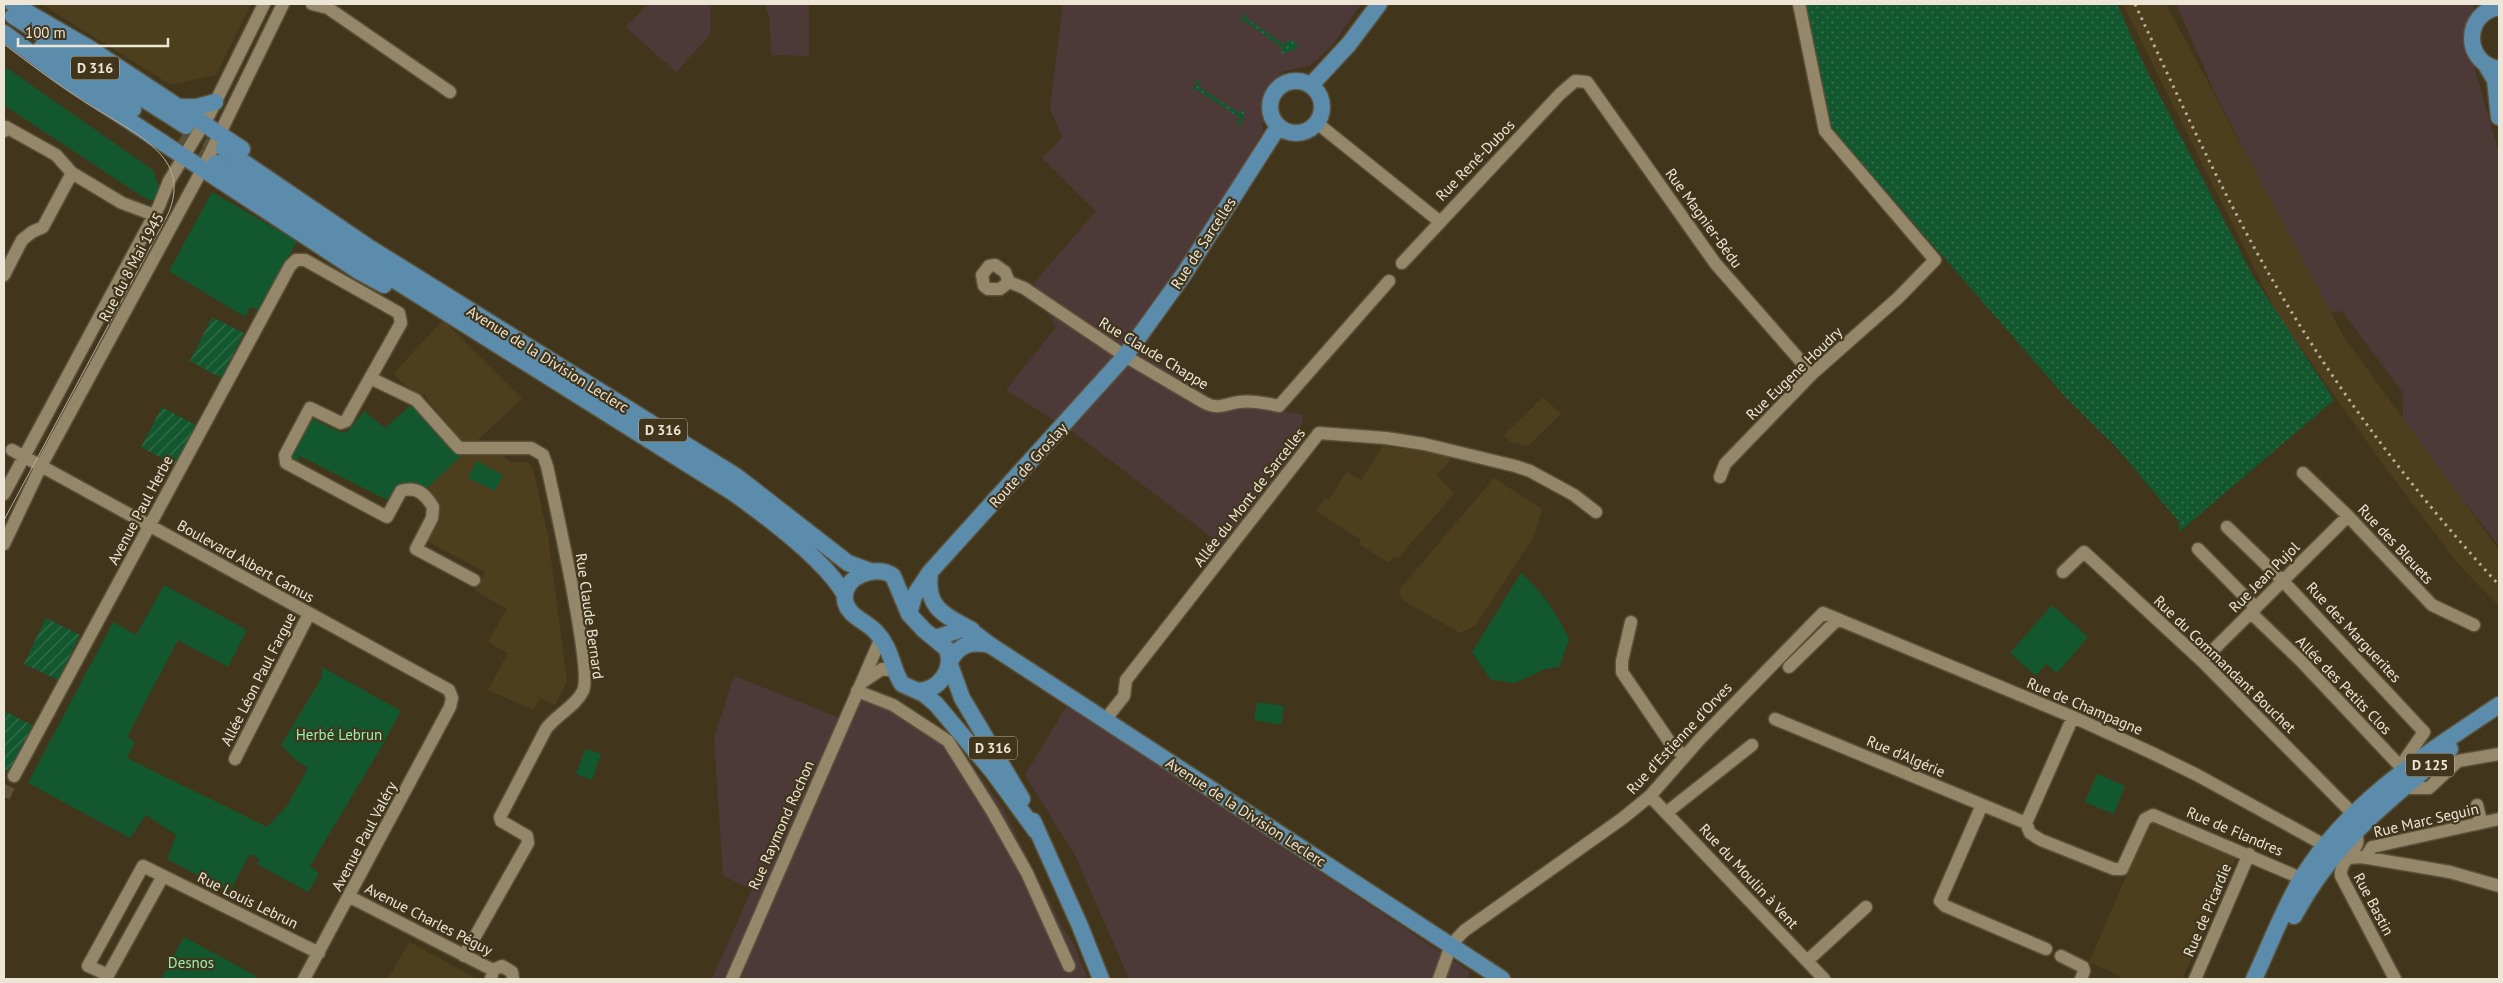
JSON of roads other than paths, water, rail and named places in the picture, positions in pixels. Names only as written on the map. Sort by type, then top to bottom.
[{"type":"main road","points":[[13,4],[89,48],[204,124],[215,154]]},
{"type":"main road","points":[[1311,85],[1349,44],[1379,4]]},
{"type":"main road","points":[[2499,7],[2484,13],[2478,18],[2472,33],[2473,48],[2479,59],[2493,67],[2499,116]]},
{"type":"main road","name":"D 316","points":[[4,10],[183,133],[4,23]]},
{"type":"main road","points":[[4,33],[64,78],[185,156],[215,154],[365,232],[446,304]]},
{"type":"main road","points":[[1297,80],[1311,85],[1317,91],[1322,107],[1316,123],[1303,133],[1294,134],[1278,127],[1270,113],[1269,104],[1276,89],[1289,81],[1297,80]]},
{"type":"main road","points":[[178,107],[197,107],[215,102]]},
{"type":"main road","name":"Rue de Sarcelles","points":[[1125,356],[1184,274],[1278,127]]},
{"type":"main road","name":"Avenue de la Division Leclerc","points":[[215,154],[732,492],[772,522],[824,568],[845,595],[850,612],[869,625],[881,638],[890,651],[896,671]]},
{"type":"main road","name":"Avenue de la Division Leclerc","points":[[446,304],[736,476],[840,558],[856,567],[870,571],[880,570],[891,575]]},
{"type":"main road","name":"Route de Groslay","points":[[909,614],[914,596],[930,572],[1125,356]]},
{"type":"main road","points":[[845,595],[854,580],[870,571]]},
{"type":"main road","points":[[891,575],[908,579],[930,572],[929,592],[932,603],[940,611],[984,640]]},
{"type":"main road","points":[[891,575],[909,614],[924,630],[946,646],[950,663]]},
{"type":"main road","name":"Avenue de la Division Leclerc","points":[[935,638],[960,629],[984,640],[1502,979]]},
{"type":"main road","points":[[896,671],[902,684],[918,691],[930,689],[946,674],[950,663],[962,646],[984,640]]},
{"type":"main road","name":"D 316","points":[[950,663],[962,698],[1015,785],[1072,908],[1100,979]]},
{"type":"main road","name":"D 316","points":[[918,691],[930,699],[944,713],[1036,831]]},
{"type":"main road","name":"D 125","points":[[2254,979],[2284,912],[2308,881],[2337,851],[2353,823],[2403,774],[2499,707]]},
{"type":"main road","name":"D 125","points":[[2264,979],[2308,881]]},
{"type":"street","name":"Rue du 8 Mai 1945","points":[[4,494],[18,453],[154,215],[169,181],[204,124],[264,4]]},
{"type":"street","name":"Rue du 8 Mai 1945","points":[[4,544],[42,466],[215,154],[283,4]]},
{"type":"street","points":[[312,4],[328,8],[450,92]]},
{"type":"street","name":"Rue Eugene Houdry","points":[[1720,477],[1725,464],[1812,374],[1898,298],[1935,260],[1826,131],[1799,4]]},
{"type":"street","name":"Rue René-Dubos","points":[[1402,263],[1439,221],[1575,80]]},
{"type":"street","name":"Rue Magnier-Bédu","points":[[1575,80],[1587,82],[1714,263],[1812,374]]},
{"type":"street","points":[[1316,123],[1439,221]]},
{"type":"street","points":[[4,131],[6,127],[56,155],[72,173],[122,203],[154,215]]},
{"type":"street","points":[[4,275],[22,240],[43,226],[72,173]]},
{"type":"street","name":"Avenue Paul Herbe","points":[[14,776],[233,370],[290,266],[296,260],[305,260],[399,313],[401,323],[370,378]]},
{"type":"street","name":"Rue Claude Chappe","points":[[1009,282],[1024,288],[1125,356],[1213,407],[1222,407],[1239,402],[1279,406],[1388,281]]},
{"type":"street","points":[[370,378],[346,421],[341,423],[310,408],[285,455],[286,463],[387,516],[401,491],[409,489],[422,492],[433,507],[432,518],[416,549],[474,580]]},
{"type":"street","name":"Rue Claude Bernard","points":[[370,378],[416,400],[459,448],[531,448],[542,455],[547,466],[565,548],[586,678],[583,691],[546,729],[500,817],[501,821],[527,836],[528,843],[464,956]]},
{"type":"street","name":"Allée du Mont de Sarcelles","points":[[1105,720],[1124,696],[1126,680],[1319,433],[1424,444],[1515,466],[1530,471],[1574,495],[1596,512]]},
{"type":"street","name":"Boulevard Albert Camus","points":[[18,453],[149,527],[449,690],[452,698],[450,707]]},
{"type":"street","name":"Rue des Bleuets","points":[[2303,473],[2348,516],[2432,605],[2474,625]]},
{"type":"street","name":"Rue Jean Pujol","points":[[2202,661],[2348,516]]},
{"type":"street","name":"Rue des Marguerites","points":[[2227,527],[2284,581],[2424,732],[2403,774]]},
{"type":"street","name":"Allée des Petits Clos","points":[[2198,549],[2403,774]]},
{"type":"street","name":"Rue du Commandant Bouchet","points":[[2063,572],[2084,552],[2202,661],[2353,823]]},
{"type":"street","name":"Rue de Champagne","points":[[1823,613],[2073,717],[2197,774],[2337,851]]},
{"type":"street","name":"Rue d'Estienne d'Orves","points":[[1451,945],[1464,931],[1623,818],[1650,796],[1684,756],[1823,613]]},
{"type":"street","name":"Allée Léon Paul Fargue","points":[[235,759],[309,614]]},
{"type":"street","points":[[1789,667],[1838,619]]},
{"type":"street","points":[[1630,622],[1622,661],[1622,672],[1671,744],[1684,756]]},
{"type":"street","name":"Rue Raymond Rochon","points":[[732,979],[881,638]]},
{"type":"street","points":[[896,671],[885,669],[875,672],[858,688],[893,705],[948,741],[992,810],[1027,873],[1069,966]]},
{"type":"street","name":"Avenue Paul Valéry","points":[[304,979],[350,897],[450,707]]},
{"type":"street","points":[[2026,823],[2073,717]]},
{"type":"street","name":"Rue d'Algérie","points":[[1775,719],[2026,823]]},
{"type":"street","points":[[1666,813],[1752,744]]},
{"type":"street","points":[[2403,774],[2411,788],[2429,788],[2458,761],[2499,754]]},
{"type":"street","name":"Rue du Moulin à Vent","points":[[1650,796],[1824,979]]},
{"type":"street","points":[[2477,804],[2480,817],[2477,824]]},
{"type":"street","points":[[1982,805],[1940,901],[1945,906],[2046,949]]},
{"type":"street","name":"Rue de Flandres","points":[[2026,823],[2030,833],[2041,840],[2114,869],[2122,869],[2144,819],[2153,814],[2308,881]]},
{"type":"street","name":"Rue Marc Seguin","points":[[2365,858],[2372,847],[2499,820]]},
{"type":"street","name":"Rue Bastin","points":[[2353,823],[2358,842],[2337,851],[2341,876],[2395,979]]},
{"type":"street","points":[[2337,851],[2365,858],[2450,872],[2499,886]]},
{"type":"street","name":"Rue de Picardie","points":[[2195,979],[2249,854]]},
{"type":"street","name":"Rue Louis Lebrun","points":[[163,876],[108,975],[88,966],[143,866],[319,953]]},
{"type":"street","name":"Avenue Charles Péguy","points":[[350,897],[464,956],[492,975],[499,967],[506,967],[512,972],[513,979]]},
{"type":"street","points":[[1807,961],[1866,907]]},
{"type":"street","points":[[1439,979],[1451,945]]},
{"type":"street","points":[[2060,956],[2083,967],[2082,978]]},
{"type":"tunnel","points":[[186,126],[224,149]]},
{"type":"tunnel","points":[[179,140],[216,163]]},
{"type":"tunnel","points":[[4,797],[14,776]]},
{"type":"tram line","points":[[4,44],[64,88],[141,137],[167,163],[174,183],[172,205],[166,218],[4,520]]},
{"type":"railway","points":[[2135,4],[2223,188],[2255,249],[2308,339],[2398,466],[2499,585]]},
{"type":"park label","name":"Herbé Lebrun","points":[[339,734]]},
{"type":"park label","name":"Desnos","points":[[191,962]]}]
